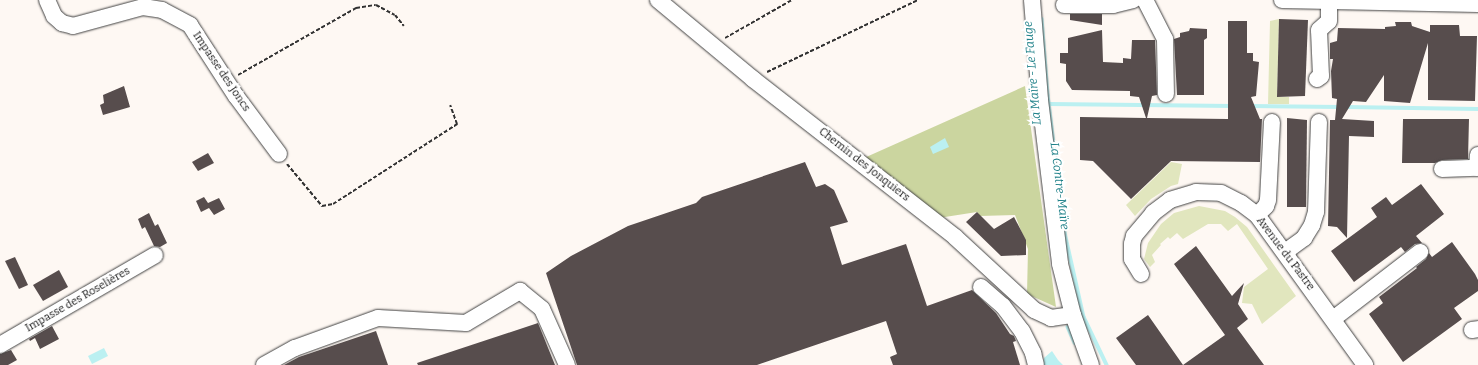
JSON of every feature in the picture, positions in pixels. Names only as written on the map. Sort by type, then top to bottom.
[{"type":"street","name":"Impasse des Joncs","points":[[47,0],[54,16],[62,23],[73,26],[143,7],[162,10],[190,25],[223,76],[279,154]]},
{"type":"street","name":"Chemin des Jonquiers","points":[[658,0],[753,79],[954,237],[1034,310],[1051,318],[1073,315]]},
{"type":"street","points":[[1032,0],[1040,100],[1060,264],[1073,315],[1091,365]]},
{"type":"street","points":[[1064,6],[1114,5],[1133,0]]},
{"type":"street","points":[[1146,0],[1165,39],[1166,94]]},
{"type":"street","points":[[1282,0],[1414,1],[1478,4]]},
{"type":"street","points":[[1317,80],[1321,76],[1319,30],[1329,21],[1329,1]]},
{"type":"street","points":[[1257,215],[1266,206],[1268,200],[1272,122]]},
{"type":"street","points":[[1285,252],[1304,238],[1312,225],[1316,212],[1319,122]]},
{"type":"street","points":[[1442,169],[1477,168],[1478,155]]},
{"type":"street","name":"Avenue du Pastre","points":[[1141,274],[1132,259],[1131,252],[1134,236],[1153,213],[1170,200],[1196,192],[1221,193],[1241,203],[1257,215],[1365,365]]},
{"type":"street","points":[[1333,319],[1420,252]]},
{"type":"street","name":"Impasse des Roselières","points":[[0,345],[155,255]]},
{"type":"street","points":[[981,287],[1003,306],[1022,330],[1033,354],[1036,365]]},
{"type":"street","points":[[264,365],[295,348],[378,318],[466,323],[520,291],[542,309],[567,365]]},
{"type":"path","points":[[713,45],[792,0]]},
{"type":"path","points":[[753,79],[918,0]]},
{"type":"path","points":[[223,76],[233,77],[246,71],[356,8],[376,5],[395,15],[404,26]]},
{"type":"path","points":[[279,154],[322,206],[333,204],[457,124],[450,105]]},
{"type":"green space","points":[[1279,19],[1277,97],[1289,97],[1289,104],[1268,104],[1270,21]]},
{"type":"green space","points":[[1025,86],[1056,307],[1027,294],[1028,249],[1015,215],[980,216],[977,212],[932,219],[864,158]]},
{"type":"green space","points":[[1171,162],[1182,164],[1178,184],[1171,186],[1151,199],[1135,216],[1126,205]]},
{"type":"green space","points":[[1199,206],[1225,211],[1247,227],[1296,296],[1262,324],[1252,304],[1242,303],[1244,287],[1268,269],[1237,224],[1228,231],[1221,224],[1208,224],[1183,239],[1177,233],[1170,239],[1168,237],[1160,244],[1161,245],[1152,255],[1155,262],[1150,267],[1144,259],[1148,243],[1161,224],[1174,213]]},
{"type":"water","points":[[945,138],[949,147],[933,154],[930,147]]},
{"type":"water","points":[[104,348],[108,356],[92,364],[88,356]]},
{"type":"water","points":[[1052,351],[1063,365],[1043,365],[1044,358]]},
{"type":"building","points":[[1070,14],[1102,14],[1102,25],[1070,20]]},
{"type":"building","points":[[1279,19],[1308,20],[1305,96],[1277,97]]},
{"type":"building","points":[[1228,21],[1247,21],[1247,53],[1253,53],[1253,61],[1259,62],[1256,96],[1251,97],[1260,119],[1262,119],[1260,162],[1171,161],[1131,199],[1093,161],[1080,160],[1080,117],[1146,118],[1139,97],[1130,96],[1130,91],[1072,90],[1066,81],[1066,64],[1060,63],[1060,53],[1068,53],[1068,38],[1102,30],[1103,62],[1123,63],[1123,58],[1131,59],[1132,40],[1155,40],[1157,95],[1152,96],[1147,118],[1228,119]]},
{"type":"building","points":[[1395,22],[1411,22],[1412,26],[1430,32],[1430,25],[1459,25],[1460,36],[1477,36],[1475,101],[1428,100],[1428,43],[1410,103],[1384,101],[1384,75],[1366,102],[1353,101],[1342,119],[1374,121],[1374,137],[1349,136],[1347,238],[1337,227],[1328,226],[1330,120],[1335,120],[1337,99],[1332,98],[1331,71],[1333,59],[1330,59],[1330,43],[1337,41],[1338,28],[1385,29],[1385,27],[1396,26]]},
{"type":"building","points":[[1190,28],[1207,29],[1207,38],[1204,40],[1204,95],[1177,95],[1174,39],[1180,37],[1180,33],[1189,31]]},
{"type":"building","points":[[124,86],[130,107],[103,115],[100,105],[104,103],[103,95]]},
{"type":"building","points":[[1287,118],[1307,120],[1306,207],[1287,207]]},
{"type":"building","points":[[1403,119],[1469,119],[1468,159],[1442,160],[1435,163],[1402,163]]},
{"type":"building","points":[[208,153],[214,163],[198,171],[192,162]]},
{"type":"building","points":[[805,162],[816,187],[825,184],[834,190],[848,222],[830,227],[842,265],[906,244],[927,306],[972,290],[996,313],[1010,334],[1014,336],[1016,341],[1013,342],[1020,365],[893,365],[890,357],[897,354],[886,321],[757,365],[577,365],[546,273],[571,256],[628,226],[696,203],[702,197]]},
{"type":"building","points":[[1421,184],[1444,214],[1416,236],[1422,243],[1415,244],[1405,252],[1401,247],[1354,282],[1331,251],[1377,217],[1371,208],[1386,197],[1392,205]]},
{"type":"building","points":[[204,197],[208,203],[219,198],[225,209],[214,215],[209,208],[201,212],[196,201]]},
{"type":"building","points":[[977,212],[994,229],[1014,217],[1026,240],[1026,255],[1001,256],[966,222]]},
{"type":"building","points":[[149,213],[155,226],[158,224],[167,243],[160,247],[154,246],[145,227],[142,229],[138,219]]},
{"type":"building","points":[[1452,242],[1475,274],[1478,280],[1478,291],[1454,308],[1462,319],[1403,362],[1369,314],[1383,303],[1379,297],[1417,268],[1416,267],[1426,259],[1429,253],[1432,257]]},
{"type":"building","points":[[1196,246],[1232,296],[1244,283],[1238,304],[1248,319],[1237,328],[1264,365],[1183,365],[1225,335],[1174,264]]},
{"type":"building","points":[[15,257],[28,285],[19,289],[5,261]]},
{"type":"building","points":[[59,270],[68,287],[43,301],[33,285]]},
{"type":"building","points":[[1148,315],[1183,365],[1136,365],[1116,338]]},
{"type":"building","points":[[538,323],[555,365],[418,365],[417,363]]},
{"type":"building","points":[[52,326],[59,339],[40,349],[35,338],[30,341],[29,339]]},
{"type":"building","points":[[376,331],[388,365],[284,365],[299,357]]},
{"type":"building","points":[[11,350],[17,360],[8,365],[0,365],[0,354]]},
{"type":"waterway","name":"La Contre-Maïre","points":[[1042,19],[1048,95],[1065,233],[1084,317],[1107,365]]},
{"type":"waterway","name":"La Maïre - Le Fauge","points":[[1049,104],[1232,106]]},
{"type":"waterway","points":[[1250,106],[1340,107]]},
{"type":"waterway","points":[[1346,107],[1478,109]]},
{"type":"waterway","points":[[1068,327],[1075,343]]}]
